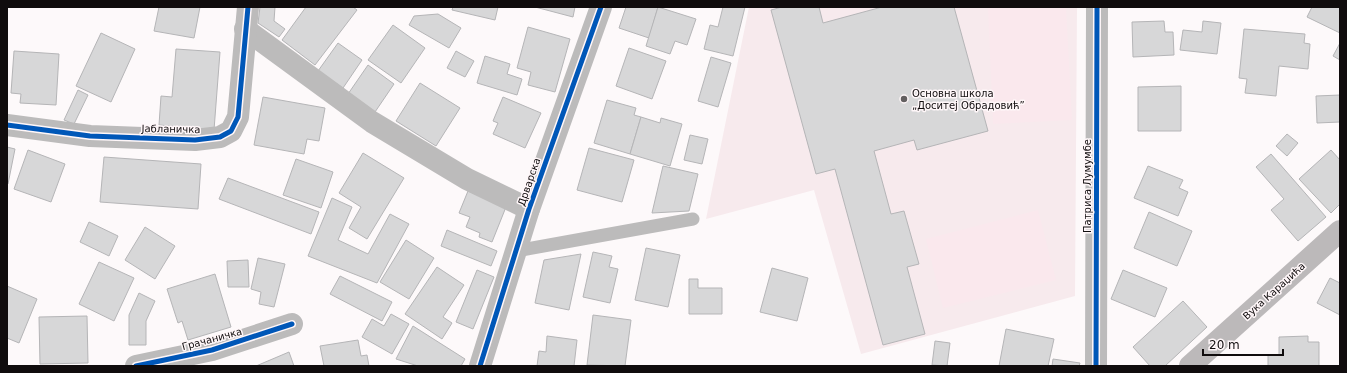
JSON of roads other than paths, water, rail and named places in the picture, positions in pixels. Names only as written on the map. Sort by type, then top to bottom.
[{"type":"main road","name":"Вука Караџића","points":[[1190,366],[1340,231]]},
{"type":"street","name":"Јабланичка","points":[[7,125],[90,136],[195,140],[220,137],[231,131],[238,117],[248,7]]},
{"type":"street","name":"Дрварска","points":[[480,366],[529,209],[601,7]]},
{"type":"street","name":"Патриса Лумумбе","points":[[1096,366],[1097,7]]},
{"type":"street","points":[[245,29],[372,122],[468,179],[529,209]]},
{"type":"street","name":"Грачаничка","points":[[136,366],[212,350],[292,324]]},
{"type":"lane","points":[[516,251],[693,219]]},
{"type":"place","name":"Основна школа „Доситеј Обрадовић”","points":[[904,99]]}]
